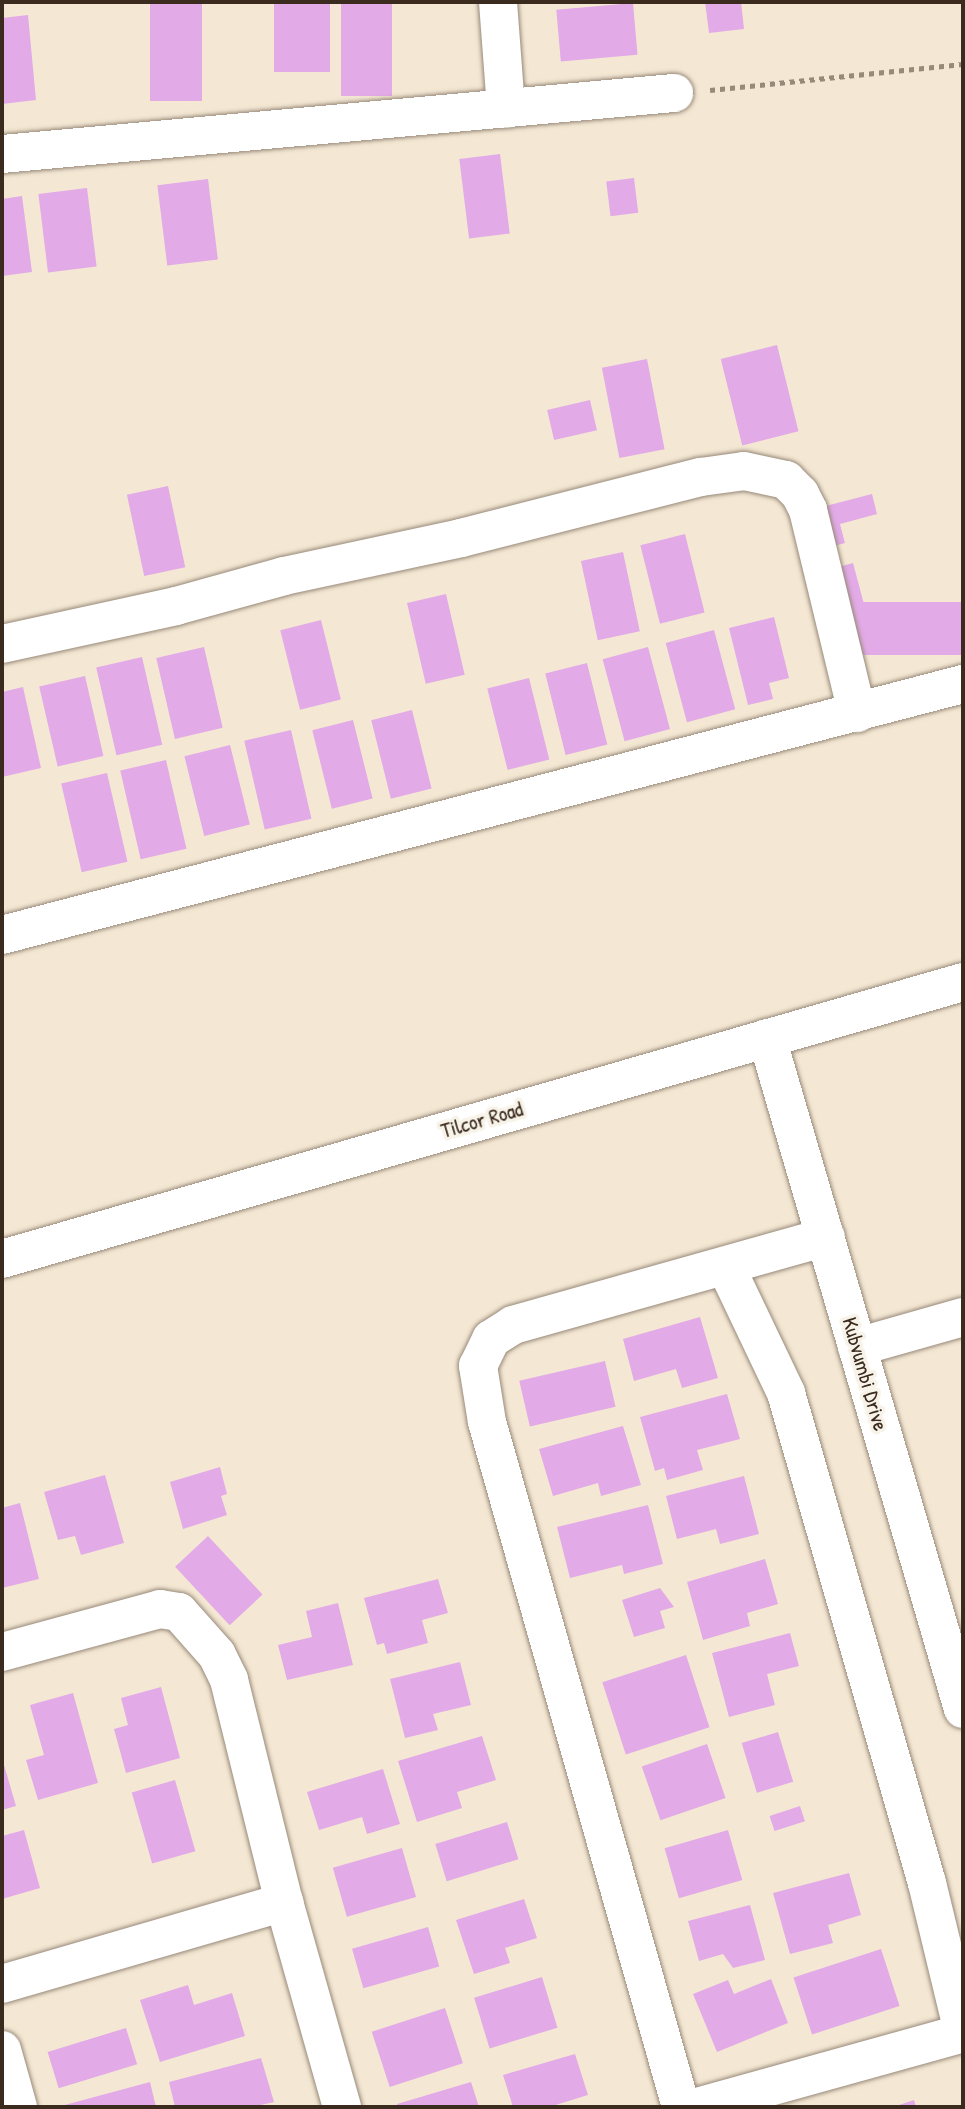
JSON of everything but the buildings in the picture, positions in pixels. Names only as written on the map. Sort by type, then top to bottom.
[{"type":"street","points":[[498,2],[506,108]]},
{"type":"street","points":[[2,154],[674,93]]},
{"type":"street","points":[[2,644],[176,606],[284,576],[461,538],[701,477],[744,471],[786,480],[800,494],[808,510],[857,713]]},
{"type":"street","points":[[2,935],[963,684]]},
{"type":"street","name":"Tilcor Road","points":[[2,1259],[963,982]]},
{"type":"street","name":"Kubvumbi Drive","points":[[767,1038],[963,1709]]},
{"type":"street","points":[[681,2107],[487,1422],[478,1366],[491,1339],[513,1325],[826,1237]]},
{"type":"street","points":[[697,2107],[963,2033],[927,1883],[786,1393],[726,1267]]},
{"type":"street","points":[[857,1347],[963,1317]]},
{"type":"street","points":[[2,1652],[139,1612],[160,1609],[179,1612],[217,1654],[229,1679],[284,1902],[342,2107]]},
{"type":"street","points":[[2,1984],[284,1902]]},
{"type":"street","points":[[2,2050],[18,2107]]},
{"type":"path","points":[[674,93],[963,64]]}]
